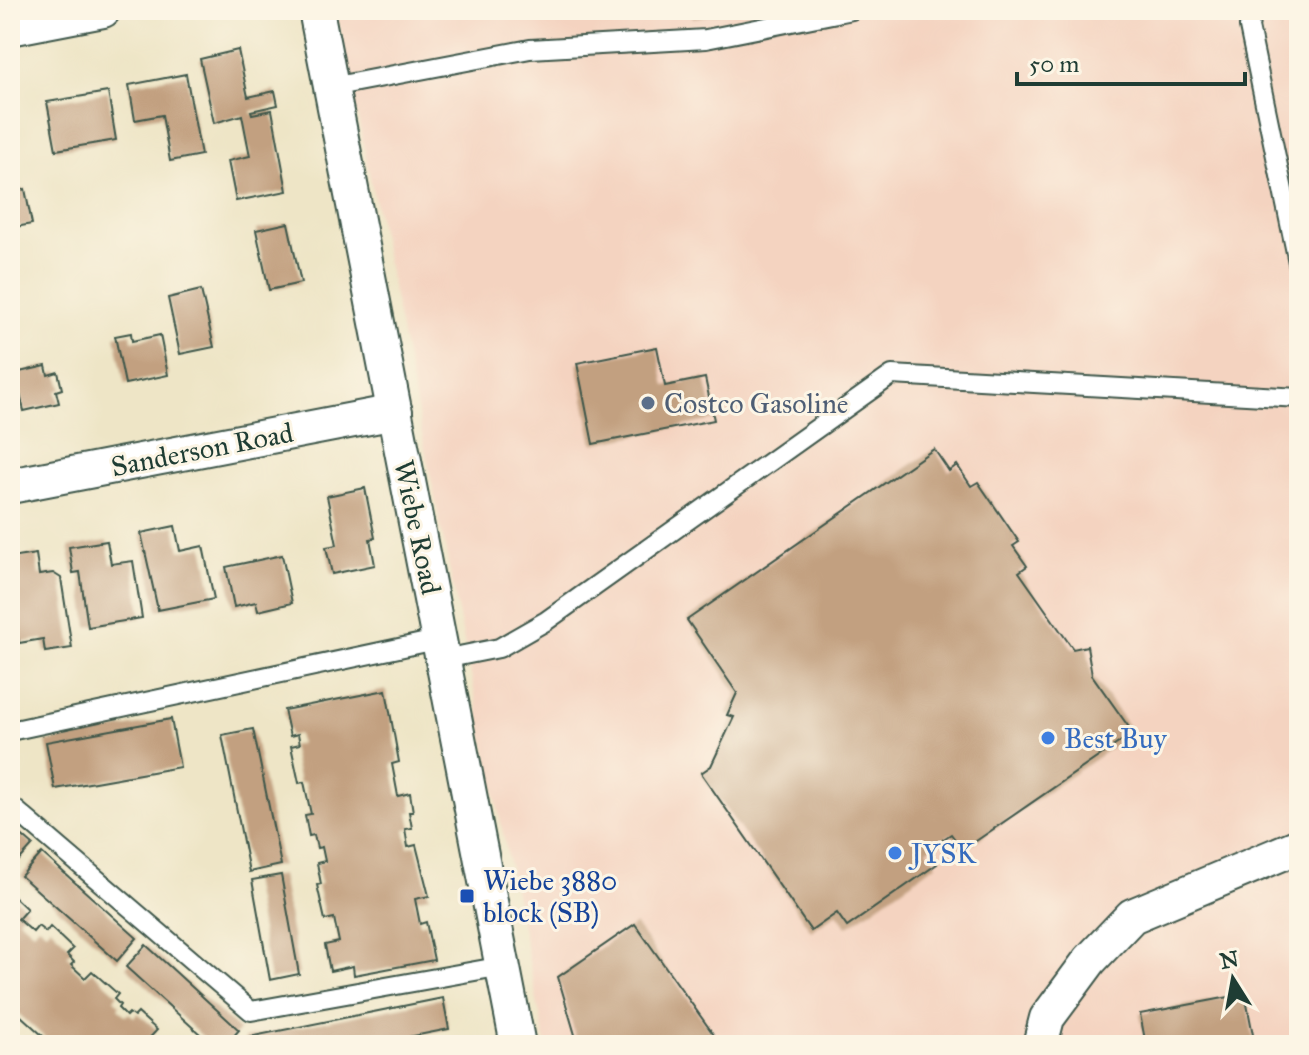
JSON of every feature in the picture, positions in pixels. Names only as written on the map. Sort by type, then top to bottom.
[{"type":"street","points":[[10,28],[103,10]]},
{"type":"street","name":"Wiebe Road","points":[[316,10],[518,1045]]},
{"type":"street","name":"Sanderson Road","points":[[10,486],[395,412]]},
{"type":"street","points":[[1040,1045],[1047,1018],[1090,960],[1132,916],[1299,846]]},
{"type":"lane","points":[[331,87],[530,49],[706,39],[852,10]]},
{"type":"lane","points":[[1252,10],[1249,27],[1299,267]]},
{"type":"lane","points":[[10,731],[443,649],[499,648],[546,621],[892,375],[1299,398]]},
{"type":"lane","points":[[10,805],[251,1011],[503,966]]},
{"type":"shaded area","points":[[336,10],[1299,10],[1299,1045],[546,1045]]},
{"type":"building","points":[[691,10],[726,10],[726,12],[693,18]]},
{"type":"building","points":[[238,50],[248,97],[275,91],[278,105],[251,111],[252,114],[272,110],[287,191],[236,201],[228,161],[250,156],[242,115],[214,123],[200,59]]},
{"type":"building","points":[[186,74],[201,155],[170,161],[162,115],[135,120],[129,85]]},
{"type":"building","points":[[108,92],[116,140],[56,150],[47,102]]},
{"type":"building","points":[[25,189],[32,224],[10,228],[10,192]]},
{"type":"building","points":[[288,223],[301,283],[269,290],[256,230]]},
{"type":"building","points":[[201,290],[214,347],[180,354],[168,298]]},
{"type":"building","points":[[131,333],[132,341],[160,335],[168,375],[125,384],[115,336]]},
{"type":"building","name":"Costco Gasoline","points":[[657,347],[665,386],[705,378],[714,420],[593,444],[577,363]]},
{"type":"building","points":[[46,366],[48,375],[58,372],[62,389],[56,391],[59,403],[24,411],[15,373]]},
{"type":"building","points":[[934,449],[949,471],[957,465],[971,486],[978,482],[1019,542],[1013,546],[1027,566],[1019,572],[1073,649],[1087,646],[1092,675],[1133,733],[963,850],[951,834],[927,850],[937,864],[847,927],[837,913],[811,931],[701,773],[711,766],[734,717],[727,715],[737,693],[687,620]]},
{"type":"building","points":[[365,488],[375,538],[370,539],[375,565],[332,574],[326,547],[337,545],[327,496]]},
{"type":"building","points":[[175,526],[180,551],[203,546],[214,599],[158,610],[141,533]]},
{"type":"building","points":[[107,541],[111,564],[133,561],[142,618],[88,627],[80,572],[73,573],[69,547]]},
{"type":"building","points":[[36,554],[39,575],[53,573],[61,578],[72,648],[45,652],[43,639],[19,643],[10,590],[10,558]]},
{"type":"building","points":[[282,555],[292,603],[258,611],[256,602],[234,607],[226,567]]},
{"type":"building","points":[[386,690],[399,762],[392,764],[398,796],[410,793],[413,812],[409,812],[412,828],[405,829],[408,847],[416,845],[429,896],[415,899],[420,924],[426,922],[434,960],[354,975],[353,966],[330,971],[325,945],[339,942],[334,918],[325,920],[317,885],[321,884],[317,863],[325,861],[322,847],[317,848],[314,835],[309,836],[305,815],[311,814],[304,782],[299,783],[291,746],[300,744],[298,734],[290,736],[284,710]]},
{"type":"building","points":[[171,719],[180,767],[55,789],[46,742]]},
{"type":"building","points":[[253,729],[281,865],[249,872],[222,735]]},
{"type":"building","points":[[10,825],[33,845],[12,868],[10,866]]},
{"type":"building","points":[[42,853],[137,938],[117,961],[21,876]]},
{"type":"building","points":[[281,875],[299,974],[270,980],[252,880]]},
{"type":"building","points":[[10,893],[27,909],[18,919],[33,932],[38,926],[46,932],[50,927],[73,949],[67,955],[74,962],[71,965],[85,978],[92,971],[118,994],[114,999],[126,1016],[129,1013],[134,1017],[138,1013],[157,1030],[143,1045],[53,1045],[10,1006]]},
{"type":"building","points":[[635,924],[721,1045],[578,1045],[558,977]]},
{"type":"building","points":[[146,945],[239,1030],[226,1045],[212,1045],[126,967]]},
{"type":"building","points":[[1245,994],[1255,1045],[1146,1045],[1140,1014]]},
{"type":"building","points":[[443,998],[449,1029],[368,1045],[245,1045],[244,1038]]},
{"type":"place","name":"Costco Gasoline","points":[[648,403]]},
{"type":"place","name":"Best Buy","points":[[1048,738]]},
{"type":"place","name":"JYSK","points":[[895,853]]},
{"type":"place","name":"Wiebe 3880 block (SB)","points":[[467,896]]}]
